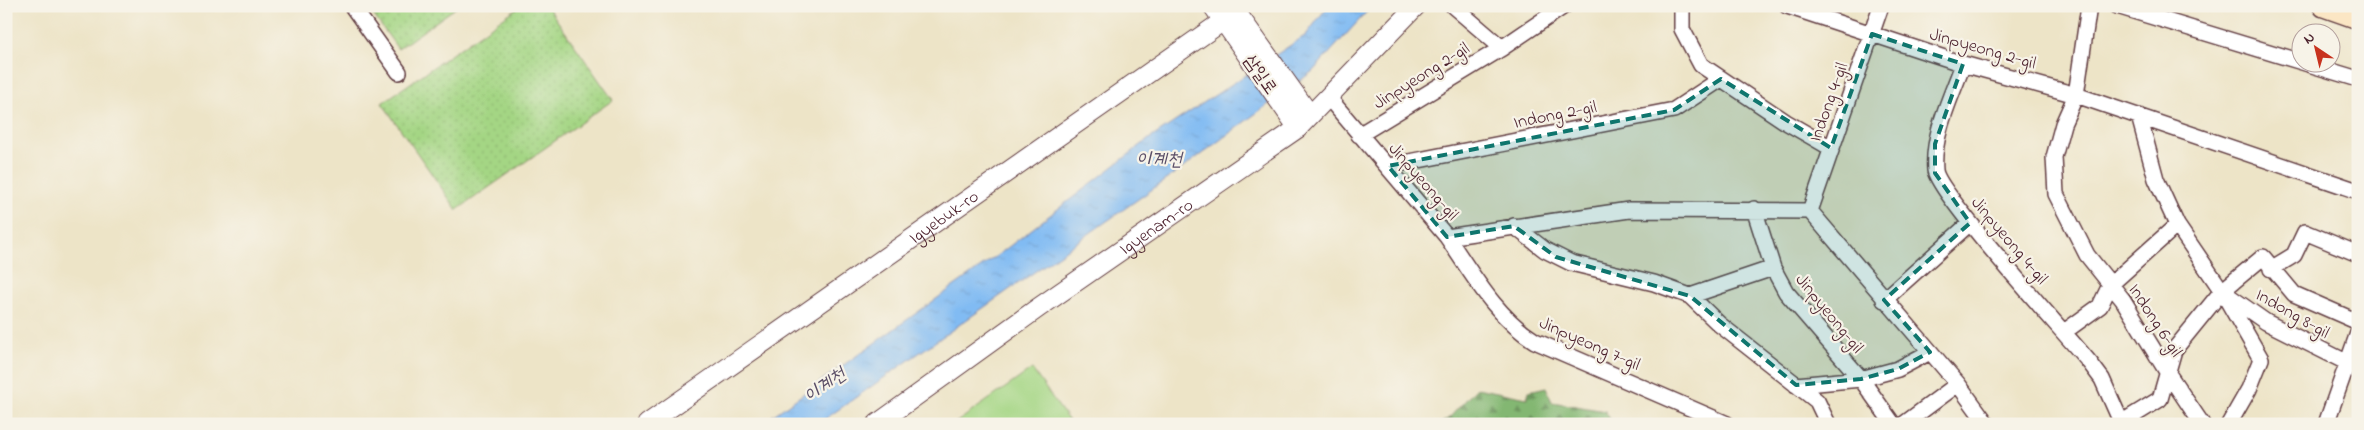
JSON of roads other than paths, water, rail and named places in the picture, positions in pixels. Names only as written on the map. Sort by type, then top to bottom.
[{"type":"main road","points":[[2324,6],[2358,18]]},
{"type":"street","points":[[352,6],[399,72]]},
{"type":"street","name":"Igyenam-ro","points":[[877,424],[1038,308],[1304,122],[1416,6]]},
{"type":"street","name":"Jinpyeong 2-gil","points":[[1453,6],[1502,48]]},
{"type":"street","name":"Jinpyeong 2-gil","points":[[1360,135],[1502,48],[1564,6]]},
{"type":"street","points":[[1682,6],[1682,29],[1701,65],[1786,122],[1831,148]]},
{"type":"street","name":"Jinpyeong 2-gil","points":[[1787,6],[1964,64],[2076,94],[2358,191]]},
{"type":"street","name":"Indong 4-gil","points":[[1810,211],[1882,6]]},
{"type":"street","name":"Indong 6-gil","points":[[2089,6],[2076,94],[2063,124],[2054,158],[2056,194],[2087,255],[2123,300],[2169,375],[2202,424]]},
{"type":"street","points":[[2117,6],[2292,59]]},
{"type":"street","name":"삼일로","points":[[1229,10],[1304,122]]},
{"type":"street","name":"Igyebuk-ro","points":[[647,424],[1229,10]]},
{"type":"street","name":"Jinpyeong 4-gil","points":[[1964,64],[1935,144],[1935,173],[1946,193],[1970,223],[2102,379],[2121,423]]},
{"type":"street","points":[[2335,72],[2358,79]]},
{"type":"street","name":"Indong 2-gil","points":[[1388,166],[1674,110],[1721,79]]},
{"type":"street","name":"Jinpyeong-gil","points":[[1328,97],[1447,237],[1629,210],[1754,209],[1810,211]]},
{"type":"street","points":[[2139,116],[2156,179],[2177,225],[2222,291],[2261,358],[2249,389],[2228,424]]},
{"type":"street","name":"Jinpyeong-gil","points":[[1754,209],[1773,268],[1786,292],[1861,379],[1893,424]]},
{"type":"street","points":[[1810,211],[1884,300],[1958,384],[1987,424]]},
{"type":"street","points":[[1884,300],[1970,223]]},
{"type":"street","name":"Indong 6-gil","points":[[2064,332],[2100,306],[2110,285],[2177,225]]},
{"type":"street","points":[[1514,226],[1545,250],[1571,264],[1654,283],[1690,296],[1719,324],[1817,400],[1828,424]]},
{"type":"street","name":"Indong 8-gil","points":[[2358,254],[2305,232],[2294,255],[2267,263],[2294,294],[2358,322]]},
{"type":"street","name":"Jinpyeong 7-gil","points":[[1447,237],[1493,304],[1516,329],[1535,341],[1727,424]]},
{"type":"street","name":"Indong 6-gil","points":[[2121,423],[2160,399],[2169,375],[2174,350],[2222,291],[2267,263]]},
{"type":"street","name":"Jinpyeong-gil","points":[[1690,296],[1773,268]]},
{"type":"street","name":"Indong 8-gil","points":[[2222,291],[2266,322],[2352,366]]},
{"type":"street","name":"Indong 8-gil","points":[[2326,424],[2352,366],[2358,334]]},
{"type":"street","name":"Jinpyeong-gil","points":[[1796,385],[1861,379],[1898,369],[1930,352]]},
{"type":"street","points":[[1904,424],[1958,384]]},
{"type":"water","name":"이계천","points":[[1328,6],[1372,6],[1313,71],[1184,167],[818,424],[761,424],[1002,252],[1149,139],[1306,35]]}]
